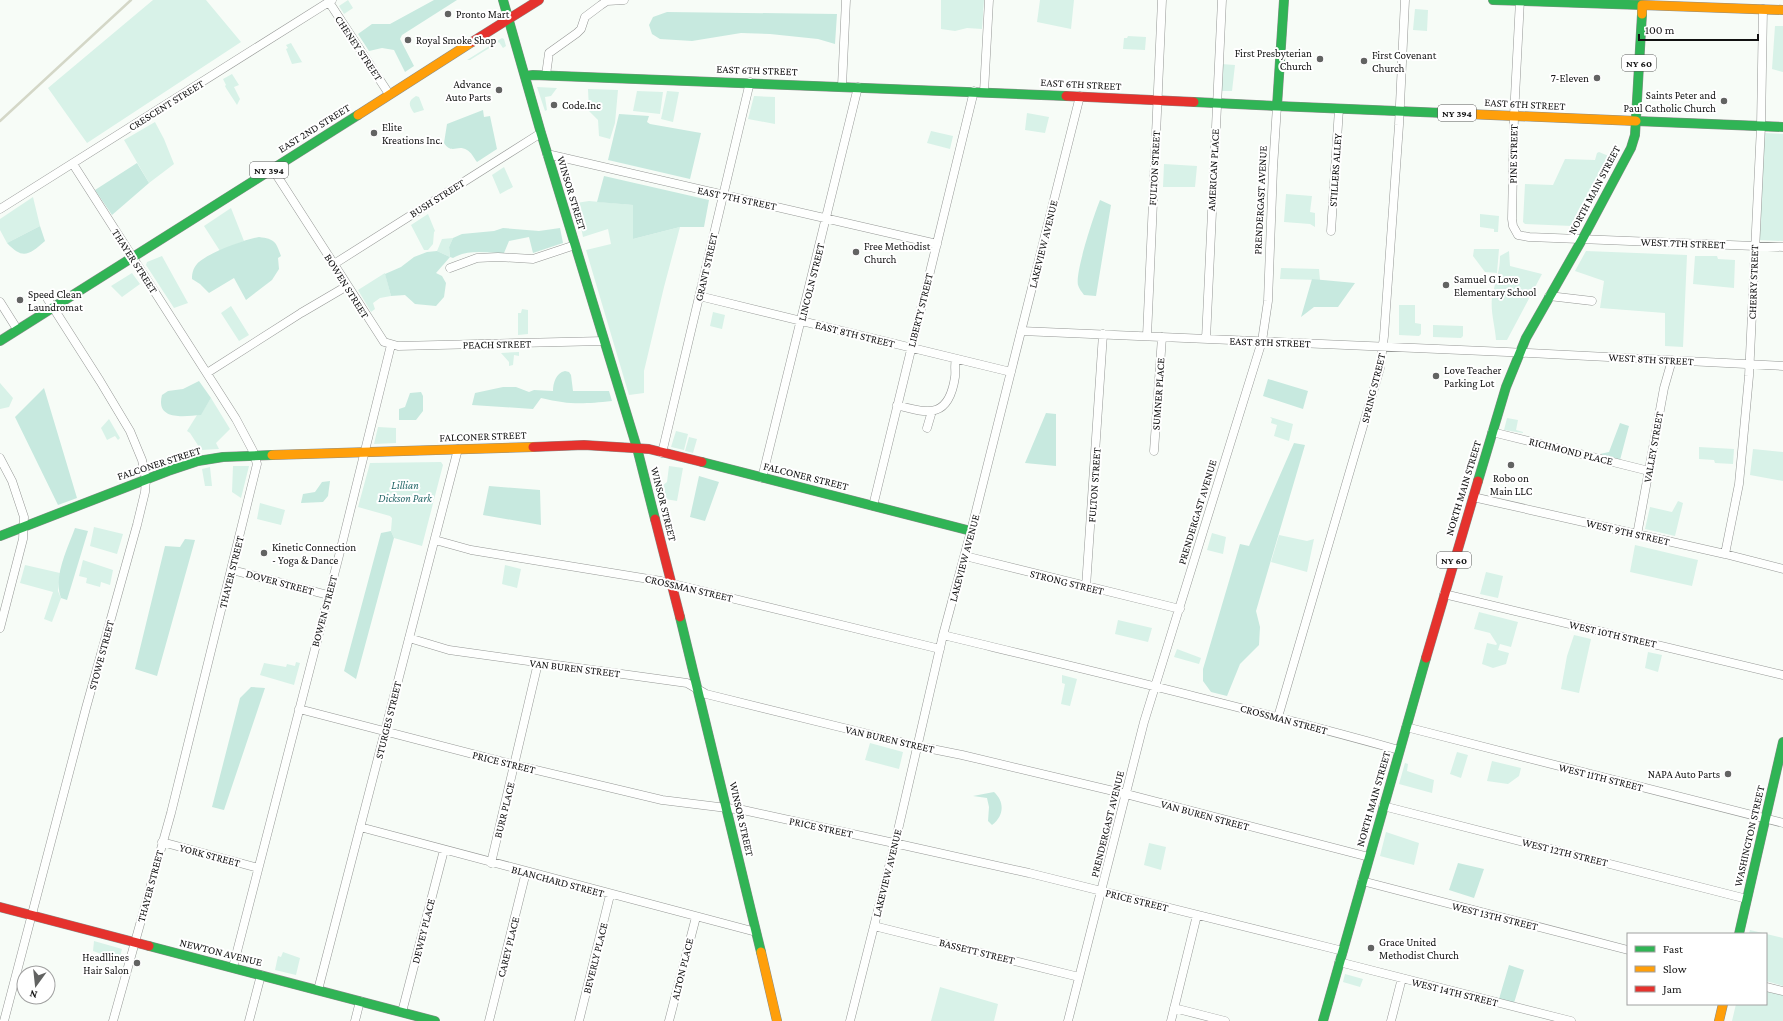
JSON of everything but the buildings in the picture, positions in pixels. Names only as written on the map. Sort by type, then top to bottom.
[{"type":"main road","name":"WINSOR STREET","points":[[503,0],[540,133],[637,448],[727,808],[777,1021]]},
{"type":"main road","name":"EAST 2ND STREET","points":[[0,341],[539,0]]},
{"type":"main road","name":"PRENDERGAST AVENUE","points":[[1277,106],[1284,0]]},
{"type":"main road","points":[[1494,0],[1642,3],[1783,10]]},
{"type":"main road","name":"NORTH MAIN STREET","points":[[1323,1021],[1368,857],[1506,387],[1519,353],[1631,148],[1635,135],[1642,3]]},
{"type":"main road","name":"EAST 6TH STREET","points":[[525,76],[546,75],[974,91],[985,87],[1080,96],[1216,103],[1783,127]]},
{"type":"main road","name":"NY 60","points":[[1624,161],[1628,162],[1645,128],[1654,122]]},
{"type":"main road","name":"FALCONER STREET","points":[[0,536],[146,479],[198,461],[223,457],[584,445],[637,448],[662,453],[971,531]]},
{"type":"main road","name":"WASHINGTON STREET","points":[[1739,933],[1783,742]]},
{"type":"main road","name":"NEWTON AVENUE","points":[[0,907],[435,1021]]},
{"type":"main road","points":[[1719,1021],[1723,1005]]},
{"type":"street","points":[[546,75],[548,55],[551,51],[577,33],[581,29],[585,18],[607,2],[624,0]]},
{"type":"street","points":[[842,86],[846,0]]},
{"type":"street","points":[[985,87],[989,0]]},
{"type":"street","name":"FULTON STREET","points":[[1148,336],[1162,0]]},
{"type":"street","name":"AMERICAN PLACE","points":[[1206,339],[1222,0]]},
{"type":"street","name":"SPRING STREET","points":[[1278,717],[1380,369],[1383,347],[1399,111],[1405,0]]},
{"type":"street","name":"CHENEY STREET","points":[[330,1],[389,94]]},
{"type":"street","name":"CRESCENT STREET","points":[[0,209],[330,1]]},
{"type":"street","name":"PINE STREET","points":[[1520,1],[1514,116],[1513,226],[1518,235],[1529,237],[1583,238]]},
{"type":"street","name":"CHERRY STREET","points":[[1725,554],[1740,484],[1750,364],[1754,246],[1761,126],[1763,10]]},
{"type":"street","name":"GRANT STREET","points":[[662,453],[750,82]]},
{"type":"street","name":"LINCOLN STREET","points":[[762,478],[858,87]]},
{"type":"street","name":"LIBERTY STREET","points":[[873,506],[974,91]]},
{"type":"street","name":"LAKEVIEW AVENUE","points":[[850,1021],[895,843],[943,636],[965,556],[1080,96]]},
{"type":"street","name":"PRENDERGAST AVENUE","points":[[1068,1021],[1144,722],[1262,341],[1268,301],[1277,106]]},
{"type":"street","name":"STILLERS ALLEY","points":[[1331,231],[1339,108]]},
{"type":"street","name":"BUSH STREET","points":[[334,264],[540,133]]},
{"type":"street","name":"EAST 7TH STREET","points":[[547,154],[937,244]]},
{"type":"street","name":"THAYER STREET","points":[[73,164],[236,419],[255,456],[257,464],[232,570],[162,842],[113,1021]]},
{"type":"street","name":"BOWEN STREET","points":[[233,967],[390,345],[381,339],[272,168]]},
{"type":"street","name":"WEST 7TH STREET","points":[[1583,238],[1783,247]]},
{"type":"street","points":[[450,268],[477,258],[498,257],[522,260],[533,259],[575,245]]},
{"type":"street","points":[[207,373],[301,313],[347,286]]},
{"type":"street","name":"EAST 8TH STREET","points":[[699,296],[1011,372]]},
{"type":"street","points":[[1549,296],[1592,300]]},
{"type":"street","name":"STOWE STREET","points":[[4,1021],[137,525],[145,492],[146,479],[142,460],[130,431],[47,298]]},
{"type":"street","points":[[0,302],[17,329]]},
{"type":"street","name":"EAST 8TH STREET","points":[[1021,331],[1519,353]]},
{"type":"street","name":"FULTON STREET","points":[[1086,587],[1103,334]]},
{"type":"street","name":"SUMNER PLACE","points":[[1154,451],[1162,337]]},
{"type":"street","name":"PEACH STREET","points":[[390,345],[604,341]]},
{"type":"street","name":"WEST 8TH STREET","points":[[1519,353],[1783,366]]},
{"type":"street","points":[[897,405],[914,410],[932,411],[944,406],[949,400],[956,377],[954,365],[956,359]]},
{"type":"street","name":"VALLEY STREET","points":[[1638,535],[1664,388],[1672,360]]},
{"type":"street","points":[[927,428],[932,411]]},
{"type":"street","name":"RICHMOND PLACE","points":[[1492,432],[1649,471]]},
{"type":"street","name":"STURGES STREET","points":[[318,990],[458,449]]},
{"type":"street","points":[[0,458],[17,492],[24,517],[23,539],[0,628]]},
{"type":"street","name":"WEST 9TH STREET","points":[[1473,497],[1725,554],[1783,569]]},
{"type":"street","name":"CROSSMAN STREET","points":[[435,540],[472,550],[671,583],[940,650]]},
{"type":"street","name":"STRONG STREET","points":[[965,556],[1180,609]]},
{"type":"street","name":"DOVER STREET","points":[[232,570],[328,595]]},
{"type":"street","name":"WEST 10TH STREET","points":[[1444,594],[1783,675]]},
{"type":"street","name":"CROSSMAN STREET","points":[[943,636],[1278,717],[1399,750]]},
{"type":"street","name":"VAN BUREN STREET","points":[[409,638],[449,650],[687,683],[705,694],[917,746],[962,755],[1126,794],[1368,857]]},
{"type":"street","name":"BURR PLACE","points":[[491,863],[538,663]]},
{"type":"street","name":"PRICE STREET","points":[[298,709],[515,765],[662,800],[727,808],[895,843],[1343,951]]},
{"type":"street","name":"WEST 11TH STREET","points":[[1406,726],[1783,824]]},
{"type":"street","name":"WEST 12TH STREET","points":[[1383,806],[1747,899]]},
{"type":"street","name":"BLANCHARD STREET","points":[[360,828],[610,895],[756,932]]},
{"type":"street","name":"YORK STREET","points":[[162,842],[258,868]]},
{"type":"street","name":"DEWEY PLACE","points":[[402,1012],[444,850]]},
{"type":"street","name":"CAREY PLACE","points":[[489,1021],[526,872]]},
{"type":"street","name":"WEST 13TH STREET","points":[[1362,881],[1627,950]]},
{"type":"street","name":"BEVERLY PLACE","points":[[579,1021],[610,895]]},
{"type":"street","points":[[1171,1021],[1198,915]]},
{"type":"street","name":"ALTON PLACE","points":[[669,1021],[696,917]]},
{"type":"street","name":"BASSETT STREET","points":[[874,926],[1079,977]]},
{"type":"street","name":"WEST 14TH STREET","points":[[1339,962],[1571,1021]]},
{"type":"street","points":[[249,1021],[261,975]]},
{"type":"street","points":[[1391,1021],[1402,978]]},
{"type":"street","points":[[1767,987],[1783,991]]},
{"type":"street","points":[[355,1021],[360,1001]]},
{"type":"street","points":[[1174,1008],[1225,1021]]},
{"type":"green space","points":[[153,0],[206,0],[241,42],[87,143],[48,88]]},
{"type":"green space","points":[[348,0],[353,8],[344,14],[339,6]]},
{"type":"green space","points":[[434,0],[457,0],[402,35],[400,39],[414,66],[405,72],[394,50],[382,48],[369,51],[358,34],[372,24],[390,24]]},
{"type":"green space","points":[[941,0],[984,0],[982,29],[967,28],[955,31],[941,29]]},
{"type":"green space","points":[[1040,0],[1074,0],[1071,29],[1037,22]]},
{"type":"green space","points":[[1415,9],[1428,10],[1427,31],[1413,30]]},
{"type":"green space","points":[[667,12],[837,14],[835,44],[818,39],[770,34],[741,33],[692,41],[660,39],[652,34],[649,25],[653,17]]},
{"type":"green space","points":[[1775,26],[1783,26],[1783,72],[1772,69]]},
{"type":"green space","points":[[1128,36],[1146,37],[1145,50],[1123,49],[1124,38],[1127,38]]},
{"type":"green space","points":[[502,38],[504,39],[506,46],[503,48],[499,42],[470,60],[467,60]]},
{"type":"green space","points":[[291,43],[303,62],[292,64],[286,49],[288,48],[286,45]]},
{"type":"green space","points":[[1221,64],[1235,65],[1232,91],[1220,91]]},
{"type":"green space","points":[[232,74],[239,85],[234,87],[240,99],[237,105],[226,88],[223,79]]},
{"type":"green space","points":[[537,87],[557,88],[551,96],[545,97],[547,110],[545,111]]},
{"type":"green space","points":[[588,89],[618,90],[615,123],[610,139],[599,136],[598,120],[589,111]]},
{"type":"green space","points":[[637,91],[663,92],[660,114],[633,111]]},
{"type":"green space","points":[[667,91],[679,92],[673,122],[661,119]]},
{"type":"green space","points":[[416,96],[419,97],[424,110],[414,113],[410,102]]},
{"type":"green space","points":[[754,96],[775,97],[775,124],[748,119]]},
{"type":"green space","points":[[483,110],[484,117],[490,116],[497,149],[477,162],[467,150],[463,148],[452,149],[444,143],[447,124]]},
{"type":"green space","points":[[1027,113],[1049,117],[1045,133],[1025,130]]},
{"type":"green space","points":[[619,114],[649,116],[647,122],[650,124],[701,133],[690,179],[608,160]]},
{"type":"green space","points":[[155,122],[174,164],[149,183],[124,140]]},
{"type":"green space","points":[[931,131],[953,136],[950,149],[927,143]]},
{"type":"green space","points":[[1764,133],[1783,134],[1783,241],[1758,240]]},
{"type":"green space","points":[[1599,152],[1611,157],[1572,226],[1525,224],[1523,222],[1525,184],[1553,185],[1565,159],[1595,160],[1597,153]]},
{"type":"green space","points":[[137,163],[149,183],[112,215],[95,190]]},
{"type":"green space","points":[[1164,164],[1197,166],[1195,187],[1163,187]]},
{"type":"green space","points":[[504,167],[513,187],[500,194],[492,175]]},
{"type":"green space","points":[[604,176],[709,200],[704,227],[680,227],[633,239],[633,205],[597,202]]},
{"type":"green space","points":[[1286,194],[1312,196],[1310,212],[1315,213],[1315,227],[1310,224],[1284,222]]},
{"type":"green space","points":[[33,197],[40,226],[7,243],[0,230],[0,219]]},
{"type":"green space","points":[[1100,200],[1111,205],[1096,296],[1084,295],[1078,285],[1079,268]]},
{"type":"green space","points":[[589,201],[633,205],[633,239],[680,227],[644,371],[644,393],[629,395],[586,250],[611,244],[608,229],[583,237],[576,203]]},
{"type":"green space","points":[[231,208],[244,241],[220,251],[204,226]]},
{"type":"green space","points":[[428,214],[435,231],[433,244],[428,250],[424,250],[411,225]]},
{"type":"green space","points":[[1480,214],[1499,216],[1498,232],[1494,232],[1494,229],[1480,227]]},
{"type":"green space","points":[[40,226],[45,241],[35,250],[22,254],[17,252],[7,243]]},
{"type":"green space","points":[[503,228],[539,231],[560,228],[563,243],[533,253],[529,237],[509,241],[504,253],[471,252],[453,258],[450,257],[449,247],[453,238],[462,234],[494,231]]},
{"type":"green space","points":[[259,237],[272,240],[278,247],[281,256],[278,258],[279,269],[272,280],[246,300],[234,278],[209,293],[200,284],[192,279],[195,268],[201,260],[226,248]]},
{"type":"green space","points":[[453,238],[449,247],[450,257],[437,251],[442,239]]},
{"type":"green space","points":[[1474,249],[1499,249],[1497,273],[1485,272],[1473,256]]},
{"type":"green space","points":[[437,251],[450,257],[436,273],[442,276],[446,283],[444,297],[436,306],[415,304],[405,295],[391,296],[385,274],[401,267],[414,257],[427,252]]},
{"type":"green space","points":[[1509,251],[1510,266],[1542,274],[1507,340],[1496,340],[1492,299],[1499,271],[1500,256]]},
{"type":"green space","points":[[1586,251],[1687,255],[1683,347],[1665,346],[1665,313],[1600,308],[1604,281],[1575,271]]},
{"type":"green space","points":[[162,256],[188,303],[174,308],[146,265],[147,262]]},
{"type":"green space","points":[[1695,256],[1717,256],[1718,259],[1735,260],[1734,288],[1693,284]]},
{"type":"green space","points":[[1281,268],[1319,269],[1320,280],[1280,279]]},
{"type":"green space","points":[[132,273],[140,284],[122,297],[111,286]]},
{"type":"green space","points":[[385,273],[391,296],[380,298],[373,303],[375,309],[371,312],[358,290]]},
{"type":"green space","points":[[1312,279],[1355,283],[1338,307],[1314,307],[1301,317]]},
{"type":"green space","points":[[1399,305],[1415,305],[1415,323],[1421,324],[1421,334],[1419,336],[1399,335]]},
{"type":"green space","points":[[231,306],[249,335],[239,341],[221,313]]},
{"type":"green space","points":[[522,309],[528,310],[528,334],[518,335],[518,313],[521,313]]},
{"type":"green space","points":[[713,312],[725,315],[722,329],[710,326]]},
{"type":"green space","points":[[1433,325],[1463,326],[1463,336],[1461,338],[1433,337]]},
{"type":"green space","points":[[519,352],[519,356],[514,355],[513,365],[509,366],[509,362],[501,353]]},
{"type":"green space","points":[[565,371],[569,372],[571,375],[573,391],[609,391],[612,401],[576,403],[560,402],[541,398],[533,409],[472,405],[475,393],[503,387],[516,387],[529,392],[534,390],[553,391],[557,376]]},
{"type":"green space","points":[[1268,379],[1308,391],[1303,409],[1263,396]]},
{"type":"green space","points":[[199,381],[211,398],[201,415],[173,416],[163,410],[161,404],[162,395],[168,391],[183,389]]},
{"type":"green space","points":[[0,383],[13,398],[9,407],[0,409]]},
{"type":"green space","points":[[44,388],[77,498],[58,505],[15,417]]},
{"type":"green space","points":[[421,392],[423,396],[423,411],[416,420],[399,420],[399,409],[405,407],[410,393]]},
{"type":"green space","points":[[211,398],[230,429],[216,443],[219,449],[201,450],[190,433],[187,431],[197,415],[201,414]]},
{"type":"green space","points":[[1046,413],[1056,414],[1056,466],[1025,463]]},
{"type":"green space","points":[[1270,417],[1293,424],[1289,441],[1274,436],[1277,425],[1271,423],[1272,419]]},
{"type":"green space","points":[[1507,418],[1518,420],[1516,430],[1523,433],[1504,430]]},
{"type":"green space","points":[[109,419],[120,438],[118,440],[115,436],[107,440],[101,428]]},
{"type":"green space","points":[[1620,423],[1629,426],[1620,460],[1600,454],[1609,452]]},
{"type":"green space","points":[[378,427],[396,428],[396,443],[374,444]]},
{"type":"green space","points":[[676,431],[688,434],[684,450],[671,447]]},
{"type":"green space","points":[[689,437],[697,439],[693,453],[685,451]]},
{"type":"green space","points":[[1294,443],[1305,445],[1256,611],[1260,627],[1259,645],[1240,664],[1227,696],[1211,692],[1203,681],[1203,669],[1240,544],[1249,546]]},
{"type":"green space","points":[[1699,447],[1734,449],[1733,464],[1715,463],[1714,460],[1699,459]]},
{"type":"green space","points":[[1753,449],[1783,452],[1783,481],[1750,475]]},
{"type":"green space","points":[[168,457],[169,462],[152,469],[150,463]]},
{"type":"green space","name":"Lillian Dickson Park","points":[[441,462],[443,465],[422,546],[394,538],[391,531],[392,518],[390,516],[358,507],[370,463]]},
{"type":"green space","points":[[233,466],[249,466],[241,498],[232,492]]},
{"type":"green space","points":[[669,466],[683,468],[677,501],[659,498],[657,490],[667,482]]},
{"type":"green space","points":[[210,467],[212,486],[205,486],[202,469]]},
{"type":"green space","points":[[699,476],[719,482],[705,521],[690,517]]},
{"type":"green space","points":[[330,481],[328,496],[323,502],[301,503],[303,494],[315,492],[322,482]]},
{"type":"green space","points":[[489,486],[540,490],[541,525],[483,515]]},
{"type":"green space","points":[[1678,501],[1683,503],[1675,536],[1645,529],[1650,507],[1672,512]]},
{"type":"green space","points":[[260,503],[285,510],[281,525],[257,519]]},
{"type":"green space","points":[[94,527],[123,534],[117,554],[90,546]]},
{"type":"green space","points":[[75,528],[88,531],[67,600],[61,598],[59,590],[60,572]]},
{"type":"green space","points":[[391,531],[394,538],[356,679],[344,671],[381,533]]},
{"type":"green space","points":[[1212,533],[1226,537],[1223,554],[1207,550]]},
{"type":"green space","points":[[1279,535],[1307,541],[1314,539],[1307,572],[1271,562]]},
{"type":"green space","points":[[185,539],[195,540],[157,676],[135,669],[165,546],[180,547]]},
{"type":"green space","points":[[1635,545],[1698,560],[1692,586],[1630,572]]},
{"type":"green space","points":[[83,560],[113,570],[110,585],[101,582],[100,587],[86,583],[87,578],[79,576]]},
{"type":"green space","points":[[25,565],[60,573],[58,591],[61,598],[52,622],[44,619],[53,592],[20,583]]},
{"type":"green space","points":[[505,565],[521,569],[517,588],[502,584]]},
{"type":"green space","points":[[1486,572],[1503,576],[1498,598],[1480,594]]},
{"type":"green space","points":[[1479,612],[1518,622],[1511,647],[1500,644],[1498,650],[1509,653],[1506,664],[1493,668],[1482,664],[1487,643],[1497,644],[1490,633],[1474,629]]},
{"type":"green space","points":[[1118,620],[1152,628],[1148,642],[1115,634]]},
{"type":"green space","points":[[1574,635],[1591,639],[1579,693],[1561,689],[1567,656]]},
{"type":"green space","points":[[1177,649],[1201,658],[1199,664],[1174,657]]},
{"type":"green space","points":[[1648,652],[1662,655],[1658,672],[1645,668]]},
{"type":"green space","points":[[296,662],[300,663],[294,685],[260,675],[264,663],[286,667],[287,664],[295,666]]},
{"type":"green space","points":[[1062,675],[1077,679],[1070,706],[1061,704],[1065,684],[1062,683]]},
{"type":"green space","points":[[251,687],[265,688],[224,810],[212,807],[240,698]]},
{"type":"green space","points":[[870,743],[903,752],[899,769],[865,760]]},
{"type":"green space","points":[[1457,752],[1468,755],[1461,778],[1450,774]]},
{"type":"green space","points":[[1492,761],[1521,768],[1519,776],[1508,784],[1487,781]]},
{"type":"green space","points":[[1405,763],[1408,764],[1407,771],[1434,780],[1432,793],[1399,784]]},
{"type":"green space","points":[[994,792],[1000,800],[1002,809],[999,817],[992,825],[988,821],[989,807],[987,798],[973,796]]},
{"type":"green space","points":[[1386,832],[1419,843],[1414,865],[1380,856]]},
{"type":"green space","points":[[1149,843],[1166,847],[1161,870],[1144,865]]},
{"type":"green space","points":[[1458,863],[1484,869],[1474,898],[1449,890]]},
{"type":"green space","points":[[1750,930],[1762,933],[1749,933]]},
{"type":"green space","points":[[1767,934],[1783,938],[1783,986],[1767,981]]},
{"type":"green space","points":[[94,941],[122,949],[119,960],[93,951]]},
{"type":"green space","points":[[283,952],[300,958],[296,975],[275,970],[278,956],[281,957]]},
{"type":"green space","points":[[1509,965],[1524,970],[1514,1003],[1499,999]]},
{"type":"green space","points":[[1345,974],[1363,979],[1360,987],[1343,982]]},
{"type":"green space","points":[[940,987],[998,1004],[994,1021],[931,1021]]},
{"type":"green space","points":[[1767,991],[1783,994],[1783,1021],[1732,1021],[1736,1005],[1767,1005]]},
{"type":"railway","points":[[0,121],[131,0]]},
{"type":"traffic: fast","points":[[503,0],[541,133],[637,448],[655,519]]},
{"type":"traffic: fast","points":[[1284,0],[1277,106],[1444,113]]},
{"type":"traffic: fast","points":[[1493,0],[1642,5]]},
{"type":"traffic: fast","points":[[1478,481],[1506,387],[1526,338],[1583,238],[1631,148],[1635,135],[1642,14]]},
{"type":"traffic: fast","points":[[525,76],[533,75],[1066,96]]},
{"type":"traffic: fast","points":[[1194,102],[1277,106]]},
{"type":"traffic: fast","points":[[0,341],[358,115]]},
{"type":"traffic: fast","points":[[1636,121],[1783,127]]},
{"type":"traffic: fast","points":[[0,536],[168,471],[198,461],[223,457],[272,455]]},
{"type":"traffic: fast","points":[[702,462],[971,531]]},
{"type":"traffic: fast","points":[[680,617],[761,952]]},
{"type":"traffic: fast","points":[[1323,1021],[1426,658]]},
{"type":"traffic: fast","points":[[1739,933],[1783,742]]},
{"type":"traffic: fast","points":[[149,946],[435,1021]]},
{"type":"traffic: slow","points":[[1642,14],[1642,5],[1783,10]]},
{"type":"traffic: slow","points":[[358,115],[472,42]]},
{"type":"traffic: slow","points":[[1444,113],[1636,121]]},
{"type":"traffic: slow","points":[[272,455],[533,447]]},
{"type":"traffic: slow","points":[[761,952],[777,1021]]},
{"type":"traffic: slow","points":[[1719,1021],[1723,1005]]},
{"type":"traffic: jam","points":[[472,42],[539,0]]},
{"type":"traffic: jam","points":[[1066,96],[1194,102]]},
{"type":"traffic: jam","points":[[533,447],[584,445],[649,449],[702,462]]},
{"type":"traffic: jam","points":[[1426,658],[1478,481]]},
{"type":"traffic: jam","points":[[655,519],[680,617]]},
{"type":"traffic: jam","points":[[0,907],[149,946]]},
{"type":"place","name":"Pronto Mart","points":[[448,14]]},
{"type":"place","name":"Royal Smoke Shop","points":[[408,40]]},
{"type":"place","name":"First Presbyterian Church","points":[[1320,59]]},
{"type":"place","name":"First Covenant Church","points":[[1364,61]]},
{"type":"place","name":"7-Eleven","points":[[1597,78]]},
{"type":"place","name":"Advance Auto Parts","points":[[499,90]]},
{"type":"place","name":"Saints Peter and Paul Catholic Church","points":[[1724,101]]},
{"type":"place","name":"Code.Inc","points":[[554,105]]},
{"type":"place","name":"Elite Kreations Inc.","points":[[374,133]]},
{"type":"place","name":"Free Methodist Church","points":[[856,252]]},
{"type":"place","name":"Samuel G Love Elementary School","points":[[1446,285]]},
{"type":"place","name":"Speed Clean Laundromat","points":[[20,300]]},
{"type":"place","name":"Love Teacher Parking Lot","points":[[1436,376]]},
{"type":"place","name":"Robo on Main LLC","points":[[1511,465]]},
{"type":"place","name":"Kinetic Connection - Yoga & Dance","points":[[264,553]]},
{"type":"place","name":"NAPA Auto Parts","points":[[1728,774]]},
{"type":"place","name":"Grace United Methodist Church","points":[[1371,948]]},
{"type":"place","name":"Headllines Hair Salon","points":[[137,963]]}]
